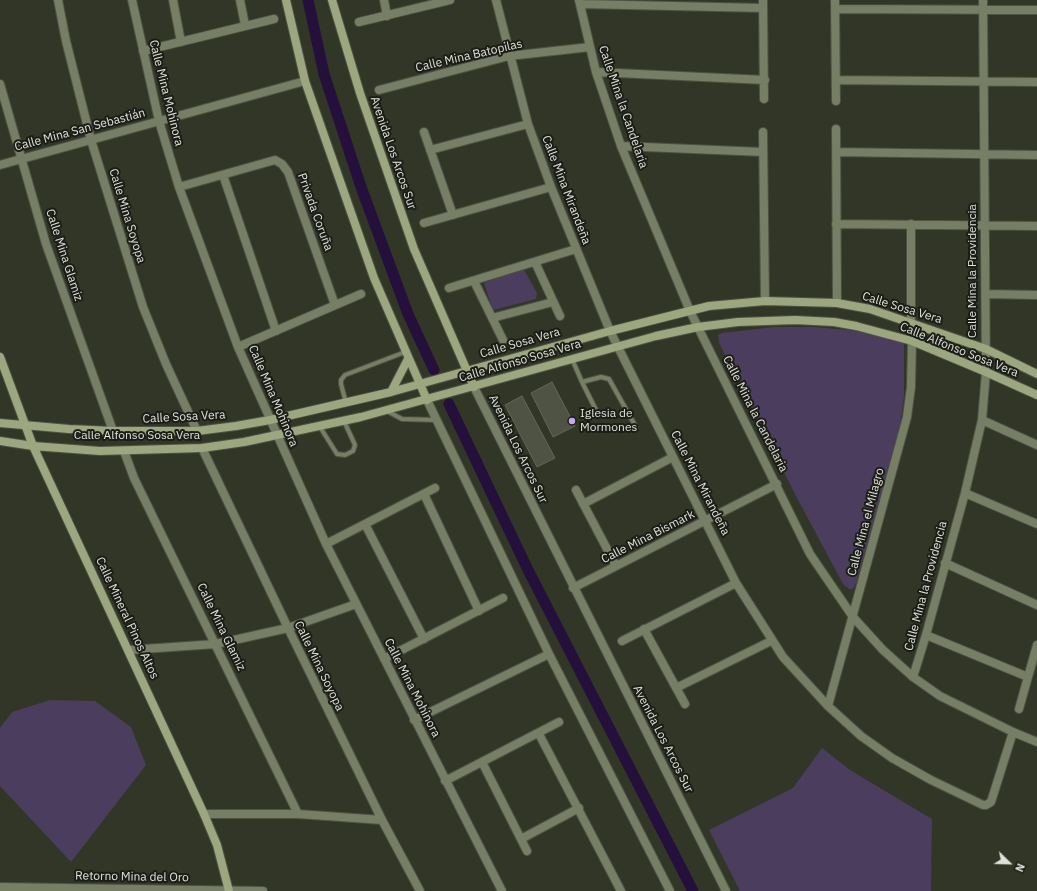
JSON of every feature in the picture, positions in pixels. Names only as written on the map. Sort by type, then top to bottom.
[{"type":"main road","points":[[286,0],[305,81],[374,278],[419,385],[427,400]]},
{"type":"main road","name":"Avenida Los Arcos Sur","points":[[332,0],[360,93],[414,249],[474,387]]},
{"type":"main road","name":"Calle Sosa Vera","points":[[0,423],[113,431],[197,431],[270,420],[419,385],[610,331],[709,306],[764,301],[838,303],[870,309],[912,322],[986,349],[1037,374]]},
{"type":"main road","name":"Calle Alfonso Sosa Vera","points":[[0,441],[33,446],[124,451],[202,448],[277,436],[387,411],[617,346],[698,327],[738,322],[795,320],[834,322],[856,326],[912,341],[1037,395]]},
{"type":"main road","points":[[391,392],[406,355]]},
{"type":"main road","name":"Calle Mineral Pinos Altos","points":[[0,357],[33,446],[204,814],[217,845],[229,891]]},
{"type":"street","name":"Calle Mina Soyopa","points":[[58,0],[66,41],[91,140],[142,307],[197,431]]},
{"type":"street","name":"Calle Mina Mohinora","points":[[132,0],[159,121],[179,187],[238,347],[326,544],[502,891]]},
{"type":"street","points":[[173,0],[181,42]]},
{"type":"street","points":[[240,0],[245,25]]},
{"type":"street","points":[[384,0],[387,16]]},
{"type":"street","points":[[359,22],[450,0]]},
{"type":"street","name":"Calle Mina Mirandeña","points":[[496,0],[509,56],[528,124],[551,187],[610,331],[736,583],[783,657],[828,706],[861,736],[892,758],[931,780],[986,805],[992,802],[1013,732]]},
{"type":"street","points":[[836,0],[836,101]]},
{"type":"street","name":"Calle Mina la Providencia","points":[[913,677],[926,635],[982,420],[986,372],[983,0]]},
{"type":"street","points":[[580,2],[763,4],[764,99]]},
{"type":"street","name":"Calle Mina la Candelaria","points":[[580,2],[596,72],[621,146],[690,311],[777,484],[810,554],[853,617],[883,650],[913,677],[940,696],[1013,732],[1037,742]]},
{"type":"street","points":[[835,9],[1037,10]]},
{"type":"street","points":[[143,51],[274,19]]},
{"type":"street","name":"Calle Mina Batopilas","points":[[379,90],[509,56],[590,47]]},
{"type":"street","points":[[596,72],[765,80]]},
{"type":"street","points":[[836,80],[1037,82]]},
{"type":"street","name":"Calle Mina San Sebastián","points":[[0,165],[305,81]]},
{"type":"street","name":"Calle Mina Glamiz","points":[[0,84],[46,244],[113,431]]},
{"type":"street","points":[[430,150],[528,124]]},
{"type":"street","points":[[836,129],[838,303]]},
{"type":"street","points":[[424,132],[453,215]]},
{"type":"street","points":[[763,132],[764,301]]},
{"type":"street","points":[[621,146],[763,152]]},
{"type":"street","points":[[836,152],[985,153],[1037,155]]},
{"type":"street","name":"Privada Coruña","points":[[179,187],[275,160],[282,164],[288,172],[335,305]]},
{"type":"street","points":[[223,175],[276,331]]},
{"type":"street","points":[[424,223],[551,187]]},
{"type":"street","points":[[836,224],[1037,226]]},
{"type":"street","points":[[911,224],[912,322]]},
{"type":"street","points":[[449,288],[576,249]]},
{"type":"street","points":[[534,262],[560,316]]},
{"type":"street","points":[[474,281],[503,340]]},
{"type":"street","points":[[238,347],[361,294]]},
{"type":"street","points":[[986,294],[1037,295]]},
{"type":"street","points":[[492,318],[553,302]]},
{"type":"street","name":"Calle Mina el Milagro","points":[[828,706],[907,417],[911,387],[912,341]]},
{"type":"street","name":"Avenida Los Arcos Sur","points":[[474,387],[573,588],[726,891]]},
{"type":"street","points":[[427,400],[549,654],[670,891]]},
{"type":"street","points":[[982,420],[1037,445]]},
{"type":"street","name":"Calle Mina Soyopa","points":[[202,448],[382,820],[420,891]]},
{"type":"street","name":"Calle Mina Glamiz","points":[[124,451],[134,478],[298,814]]},
{"type":"street","points":[[583,504],[673,457]]},
{"type":"street","name":"Calle Mina Bismark","points":[[573,588],[777,484]]},
{"type":"street","points":[[326,544],[435,488]]},
{"type":"street","points":[[576,490],[616,566]]},
{"type":"street","points":[[964,493],[1037,524]]},
{"type":"street","points":[[424,494],[479,611]]},
{"type":"street","points":[[364,524],[424,639]]},
{"type":"street","points":[[945,563],[1037,604]]},
{"type":"street","points":[[622,641],[736,583]]},
{"type":"street","points":[[384,659],[503,598]]},
{"type":"street","points":[[129,650],[216,644],[288,628],[356,604]]},
{"type":"street","points":[[644,629],[685,704]]},
{"type":"street","points":[[926,635],[1028,677]]},
{"type":"street","points":[[676,688],[772,641]]},
{"type":"street","points":[[1019,709],[1037,645]]},
{"type":"street","points":[[414,720],[549,654]]},
{"type":"street","points":[[445,781],[539,734],[559,722]]},
{"type":"street","points":[[539,734],[621,891]]},
{"type":"street","points":[[482,762],[527,851]]},
{"type":"street","points":[[521,838],[579,808]]},
{"type":"street","points":[[204,814],[298,814],[382,820]]},
{"type":"street","name":"Retorno Mina del Oro","points":[[0,887],[263,891]]},
{"type":"lane","points":[[346,403],[340,384],[345,375],[406,355]]},
{"type":"lane","points":[[572,359],[596,410]]},
{"type":"lane","points":[[582,382],[601,377],[609,379],[636,427]]},
{"type":"lane","points":[[387,411],[406,420],[436,420]]},
{"type":"lane","points":[[320,427],[338,454],[345,455],[353,451],[355,445],[344,421]]},
{"type":"shaded area","points":[[523,268],[537,293],[536,299],[493,310],[484,283]]},
{"type":"shaded area","points":[[774,327],[813,327],[849,330],[880,335],[904,343],[904,397],[900,425],[857,581],[853,589],[849,589],[843,584],[797,498],[719,343],[718,335],[722,333]]},
{"type":"shaded area","points":[[50,700],[95,701],[131,727],[146,765],[71,862],[0,786],[0,728],[12,712]]},
{"type":"shaded area","points":[[822,748],[850,770],[932,819],[931,891],[740,891],[709,830],[793,788]]},
{"type":"building","points":[[552,382],[575,426],[553,437],[531,393]]},
{"type":"building","points":[[522,396],[555,458],[537,467],[505,405]]},
{"type":"waterway","points":[[308,0],[324,74],[361,187],[408,314],[434,370]]},
{"type":"waterway","points":[[449,404],[527,568],[693,891]]},
{"type":"place","name":"Iglesia de Mormones","points":[[572,421]]}]
